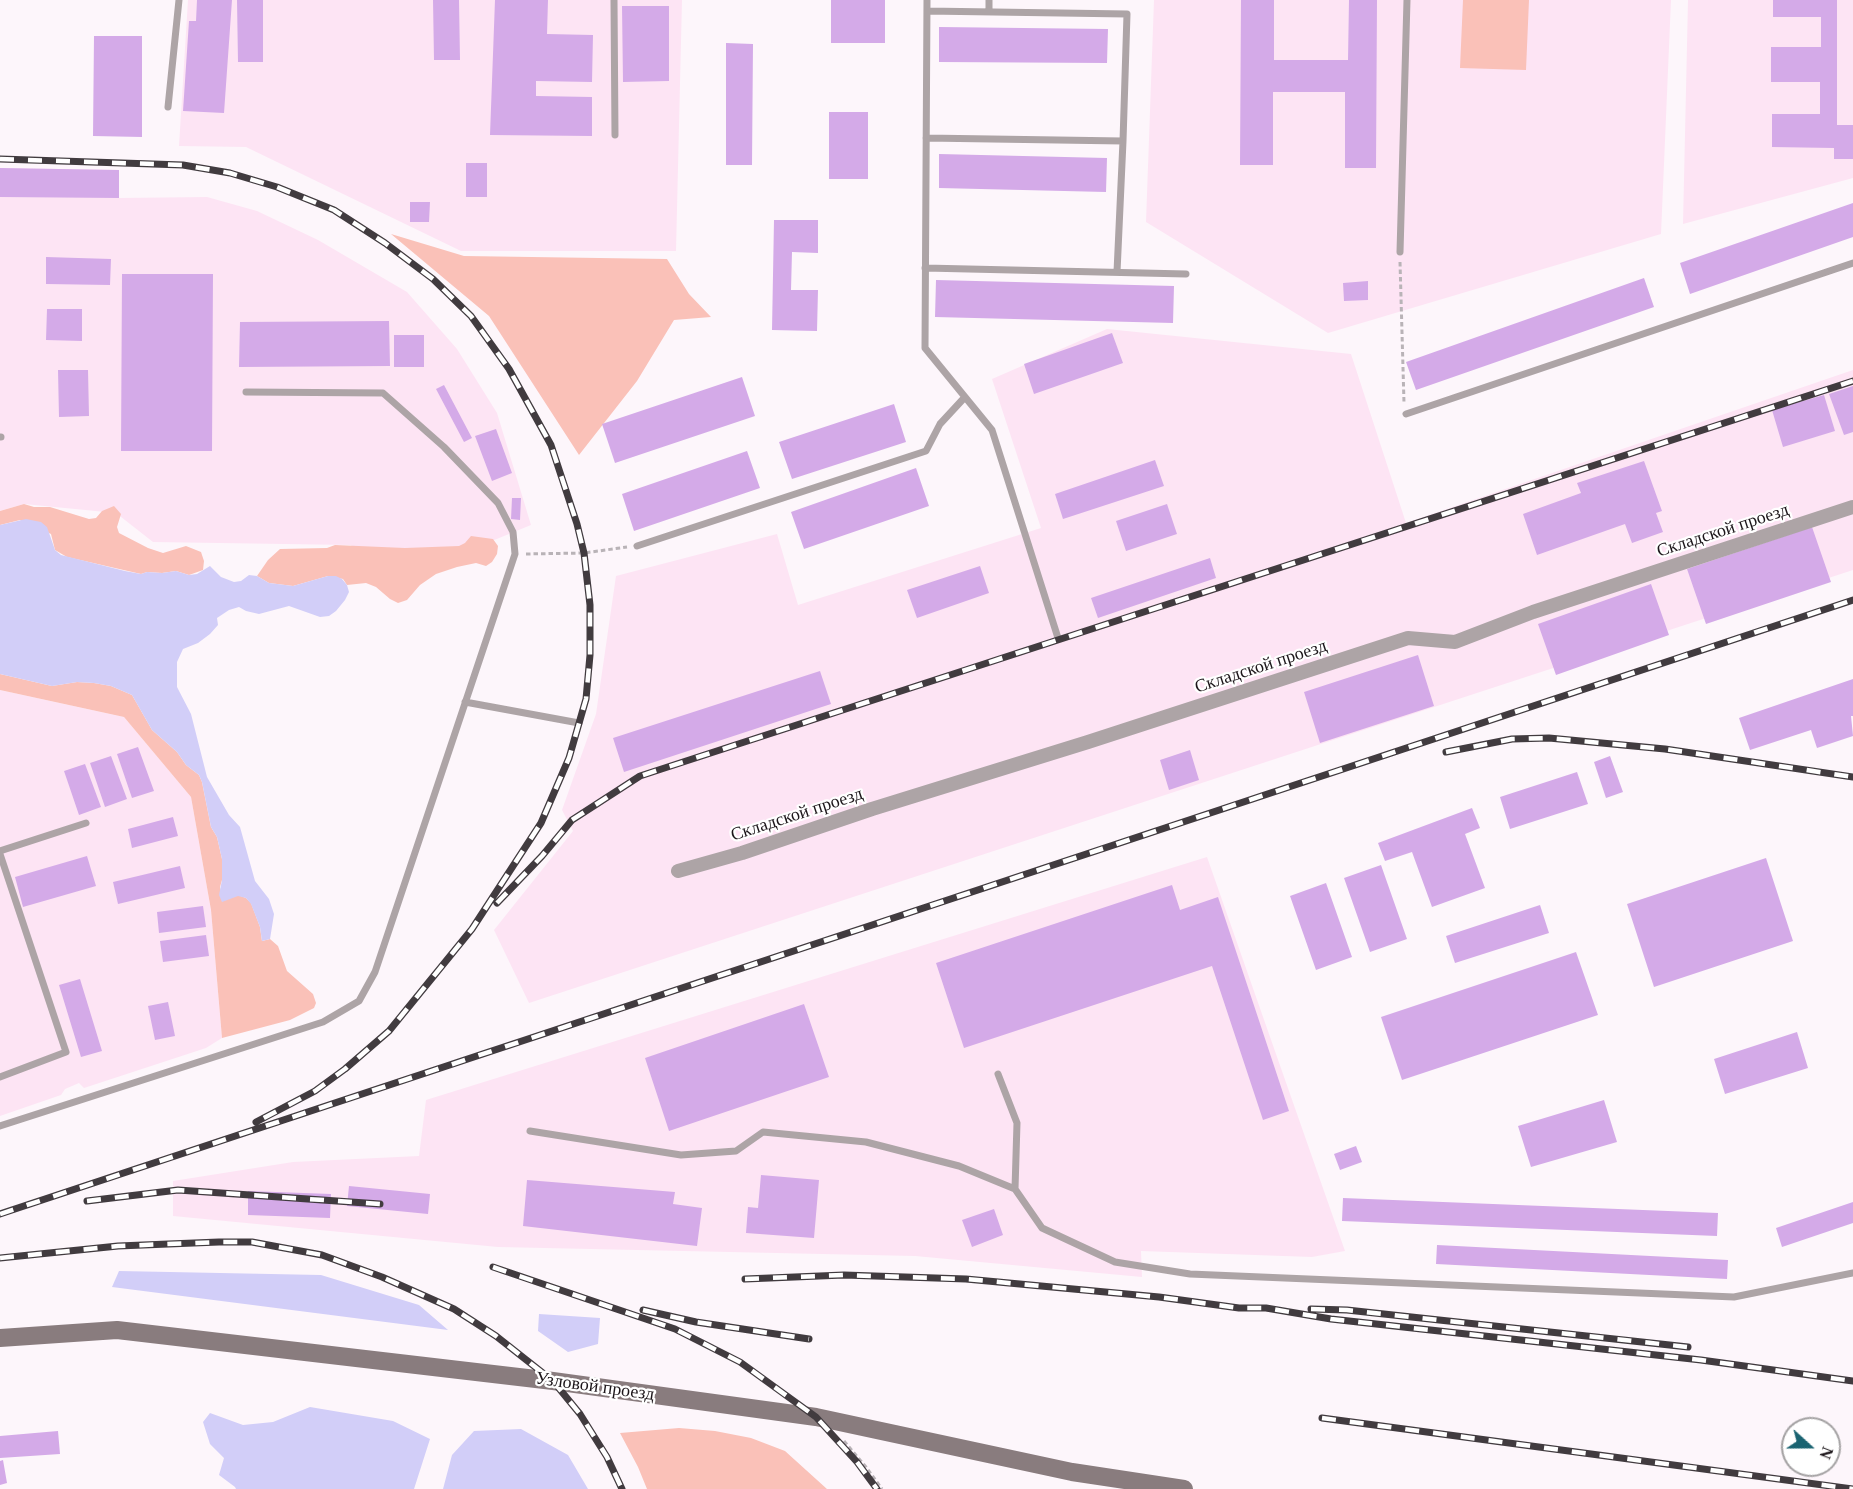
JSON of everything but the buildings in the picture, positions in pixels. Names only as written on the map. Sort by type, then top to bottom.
[{"type":"street","name":"Складской проезд","points":[[678,871],[742,853],[872,809],[1088,742],[1408,638],[1455,642],[1533,612],[1853,507]]},
{"type":"street","name":"Узловой проезд","points":[[0,1338],[117,1330],[553,1381],[825,1419],[1072,1472],[1184,1489]]},
{"type":"lane","points":[[168,107],[179,0]]},
{"type":"lane","points":[[614,0],[615,135]]},
{"type":"lane","points":[[927,0],[925,348],[992,430],[1058,638]]},
{"type":"lane","points":[[989,0],[989,12]]},
{"type":"lane","points":[[1400,252],[1407,0]]},
{"type":"lane","points":[[927,11],[1127,14],[1117,272]]},
{"type":"lane","points":[[926,138],[1123,141]]},
{"type":"lane","points":[[1406,414],[1853,263]]},
{"type":"lane","points":[[925,268],[1186,274]]},
{"type":"lane","points":[[0,1126],[323,1022],[359,1001],[375,972],[515,554],[513,532],[498,503],[450,452],[383,393],[246,392]]},
{"type":"lane","points":[[638,546],[926,451],[940,424],[965,397]]},
{"type":"lane","points":[[465,702],[579,723]]},
{"type":"lane","points":[[0,1077],[66,1052],[0,852],[86,823]]},
{"type":"lane","points":[[998,1074],[1017,1123],[1015,1189]]},
{"type":"lane","points":[[530,1131],[681,1155],[736,1151],[763,1132],[866,1142],[959,1166],[1015,1189],[1042,1228],[1114,1262],[1190,1274],[1734,1297],[1853,1273]]},
{"type":"path","points":[[1400,252],[1406,414]]},
{"type":"path","points":[[515,554],[584,553],[638,546]]},
{"type":"path","points":[[825,1419],[882,1489]]},
{"type":"shaded area","points":[[188,0],[682,0],[676,251],[461,251],[246,147],[179,146]]},
{"type":"shaded area","points":[[1154,0],[1671,0],[1661,234],[1328,333],[1146,222]]},
{"type":"shaded area","points":[[1463,0],[1529,0],[1526,70],[1460,68]]},
{"type":"shaded area","points":[[1688,0],[1853,0],[1853,178],[1683,224]]},
{"type":"shaded area","points":[[0,168],[119,170],[119,198],[207,197],[257,211],[318,240],[407,292],[457,349],[497,413],[531,525],[455,556],[355,556],[351,545],[153,542],[116,513],[24,504],[0,511]]},
{"type":"shaded area","points":[[391,234],[464,256],[667,259],[689,294],[711,317],[674,320],[637,381],[579,455],[489,316]]},
{"type":"shaded area","points":[[1107,329],[1351,354],[1406,523],[1853,370],[1853,570],[529,1003],[494,930],[573,831],[562,810],[596,714],[616,576],[777,534],[798,605],[1041,528],[992,379]]},
{"type":"shaded area","points":[[24,504],[34,507],[50,507],[89,519],[96,518],[102,511],[114,506],[121,514],[117,527],[119,533],[163,553],[186,546],[201,552],[204,561],[203,570],[189,575],[176,571],[141,574],[67,557],[55,550],[51,534],[20,520],[0,525],[0,511]]},
{"type":"shaded area","points":[[26,519],[41,522],[47,527],[55,550],[61,555],[125,571],[141,574],[176,571],[189,575],[197,574],[210,566],[221,577],[234,582],[241,581],[249,575],[257,576],[269,583],[293,586],[328,576],[336,576],[347,585],[349,592],[345,600],[329,616],[320,617],[289,606],[259,614],[239,607],[229,610],[217,618],[218,625],[210,634],[198,643],[183,649],[177,662],[177,687],[191,714],[207,777],[229,815],[240,827],[255,881],[269,899],[274,914],[270,939],[262,941],[260,927],[251,904],[246,898],[238,896],[222,902],[219,895],[222,859],[217,837],[211,827],[199,775],[152,730],[132,695],[111,686],[94,683],[77,682],[52,686],[0,674],[0,525]]},
{"type":"shaded area","points":[[471,536],[493,539],[498,546],[497,554],[492,562],[486,566],[476,563],[436,574],[420,585],[407,600],[398,603],[376,587],[366,583],[347,585],[343,579],[328,576],[293,586],[269,583],[257,576],[268,560],[280,549],[327,548],[335,545],[405,548],[459,546]]},
{"type":"shaded area","points":[[0,674],[52,686],[77,682],[94,683],[111,686],[132,695],[152,730],[199,775],[211,827],[217,837],[222,859],[220,887],[222,901],[238,895],[251,903],[260,927],[262,941],[270,939],[278,946],[287,971],[313,994],[316,1003],[314,1008],[290,1020],[222,1038],[211,910],[191,797],[124,717],[0,690]]},
{"type":"shaded area","points":[[0,690],[124,717],[191,797],[211,910],[222,1038],[206,1048],[84,1088],[79,1083],[65,1089],[61,1095],[0,1116]]},
{"type":"shaded area","points":[[1207,857],[1345,1251],[1312,1257],[1141,1251],[1142,1277],[915,1256],[498,1247],[173,1216],[173,1181],[293,1162],[419,1156],[426,1100]]},
{"type":"shaded area","points":[[119,1271],[321,1275],[419,1305],[448,1330],[112,1287]]},
{"type":"shaded area","points":[[539,1314],[600,1318],[598,1344],[568,1352],[538,1331]]},
{"type":"shaded area","points":[[310,1407],[393,1421],[430,1439],[414,1489],[236,1489],[219,1475],[224,1458],[210,1444],[203,1422],[210,1413],[243,1425],[273,1422]]},
{"type":"shaded area","points":[[679,1428],[715,1431],[751,1438],[785,1451],[827,1489],[647,1489],[620,1433]]},
{"type":"shaded area","points":[[521,1429],[568,1455],[588,1489],[443,1489],[452,1455],[474,1431]]},
{"type":"railway","points":[[0,159],[183,165],[230,173],[277,187],[334,210],[385,243],[433,279],[471,316],[509,369],[551,445],[577,524],[584,553],[590,605],[590,655],[586,699],[569,758],[541,823],[472,929],[389,1031],[345,1069],[315,1091],[256,1122]]},
{"type":"railway","points":[[497,903],[542,856],[572,820],[640,776],[1853,381]]},
{"type":"railway","points":[[0,1214],[1853,600]]},
{"type":"railway","points":[[1446,752],[1512,739],[1549,738],[1665,749],[1853,777]]},
{"type":"railway","points":[[87,1201],[178,1190],[380,1204]]},
{"type":"railway","points":[[0,1258],[118,1246],[252,1242],[322,1255],[382,1277],[454,1309],[496,1336],[553,1381],[580,1414],[607,1457],[622,1489]]},
{"type":"railway","points":[[493,1267],[675,1329],[740,1362],[816,1417],[857,1462],[877,1489]]},
{"type":"railway","points":[[745,1279],[844,1275],[966,1279],[1159,1297],[1239,1308],[1266,1308],[1331,1319],[1701,1360],[1853,1381]]},
{"type":"railway","points":[[1311,1309],[1347,1310],[1688,1347]]},
{"type":"railway","points":[[643,1310],[696,1322],[809,1339]]},
{"type":"railway","points":[[1322,1418],[1853,1489]]}]
